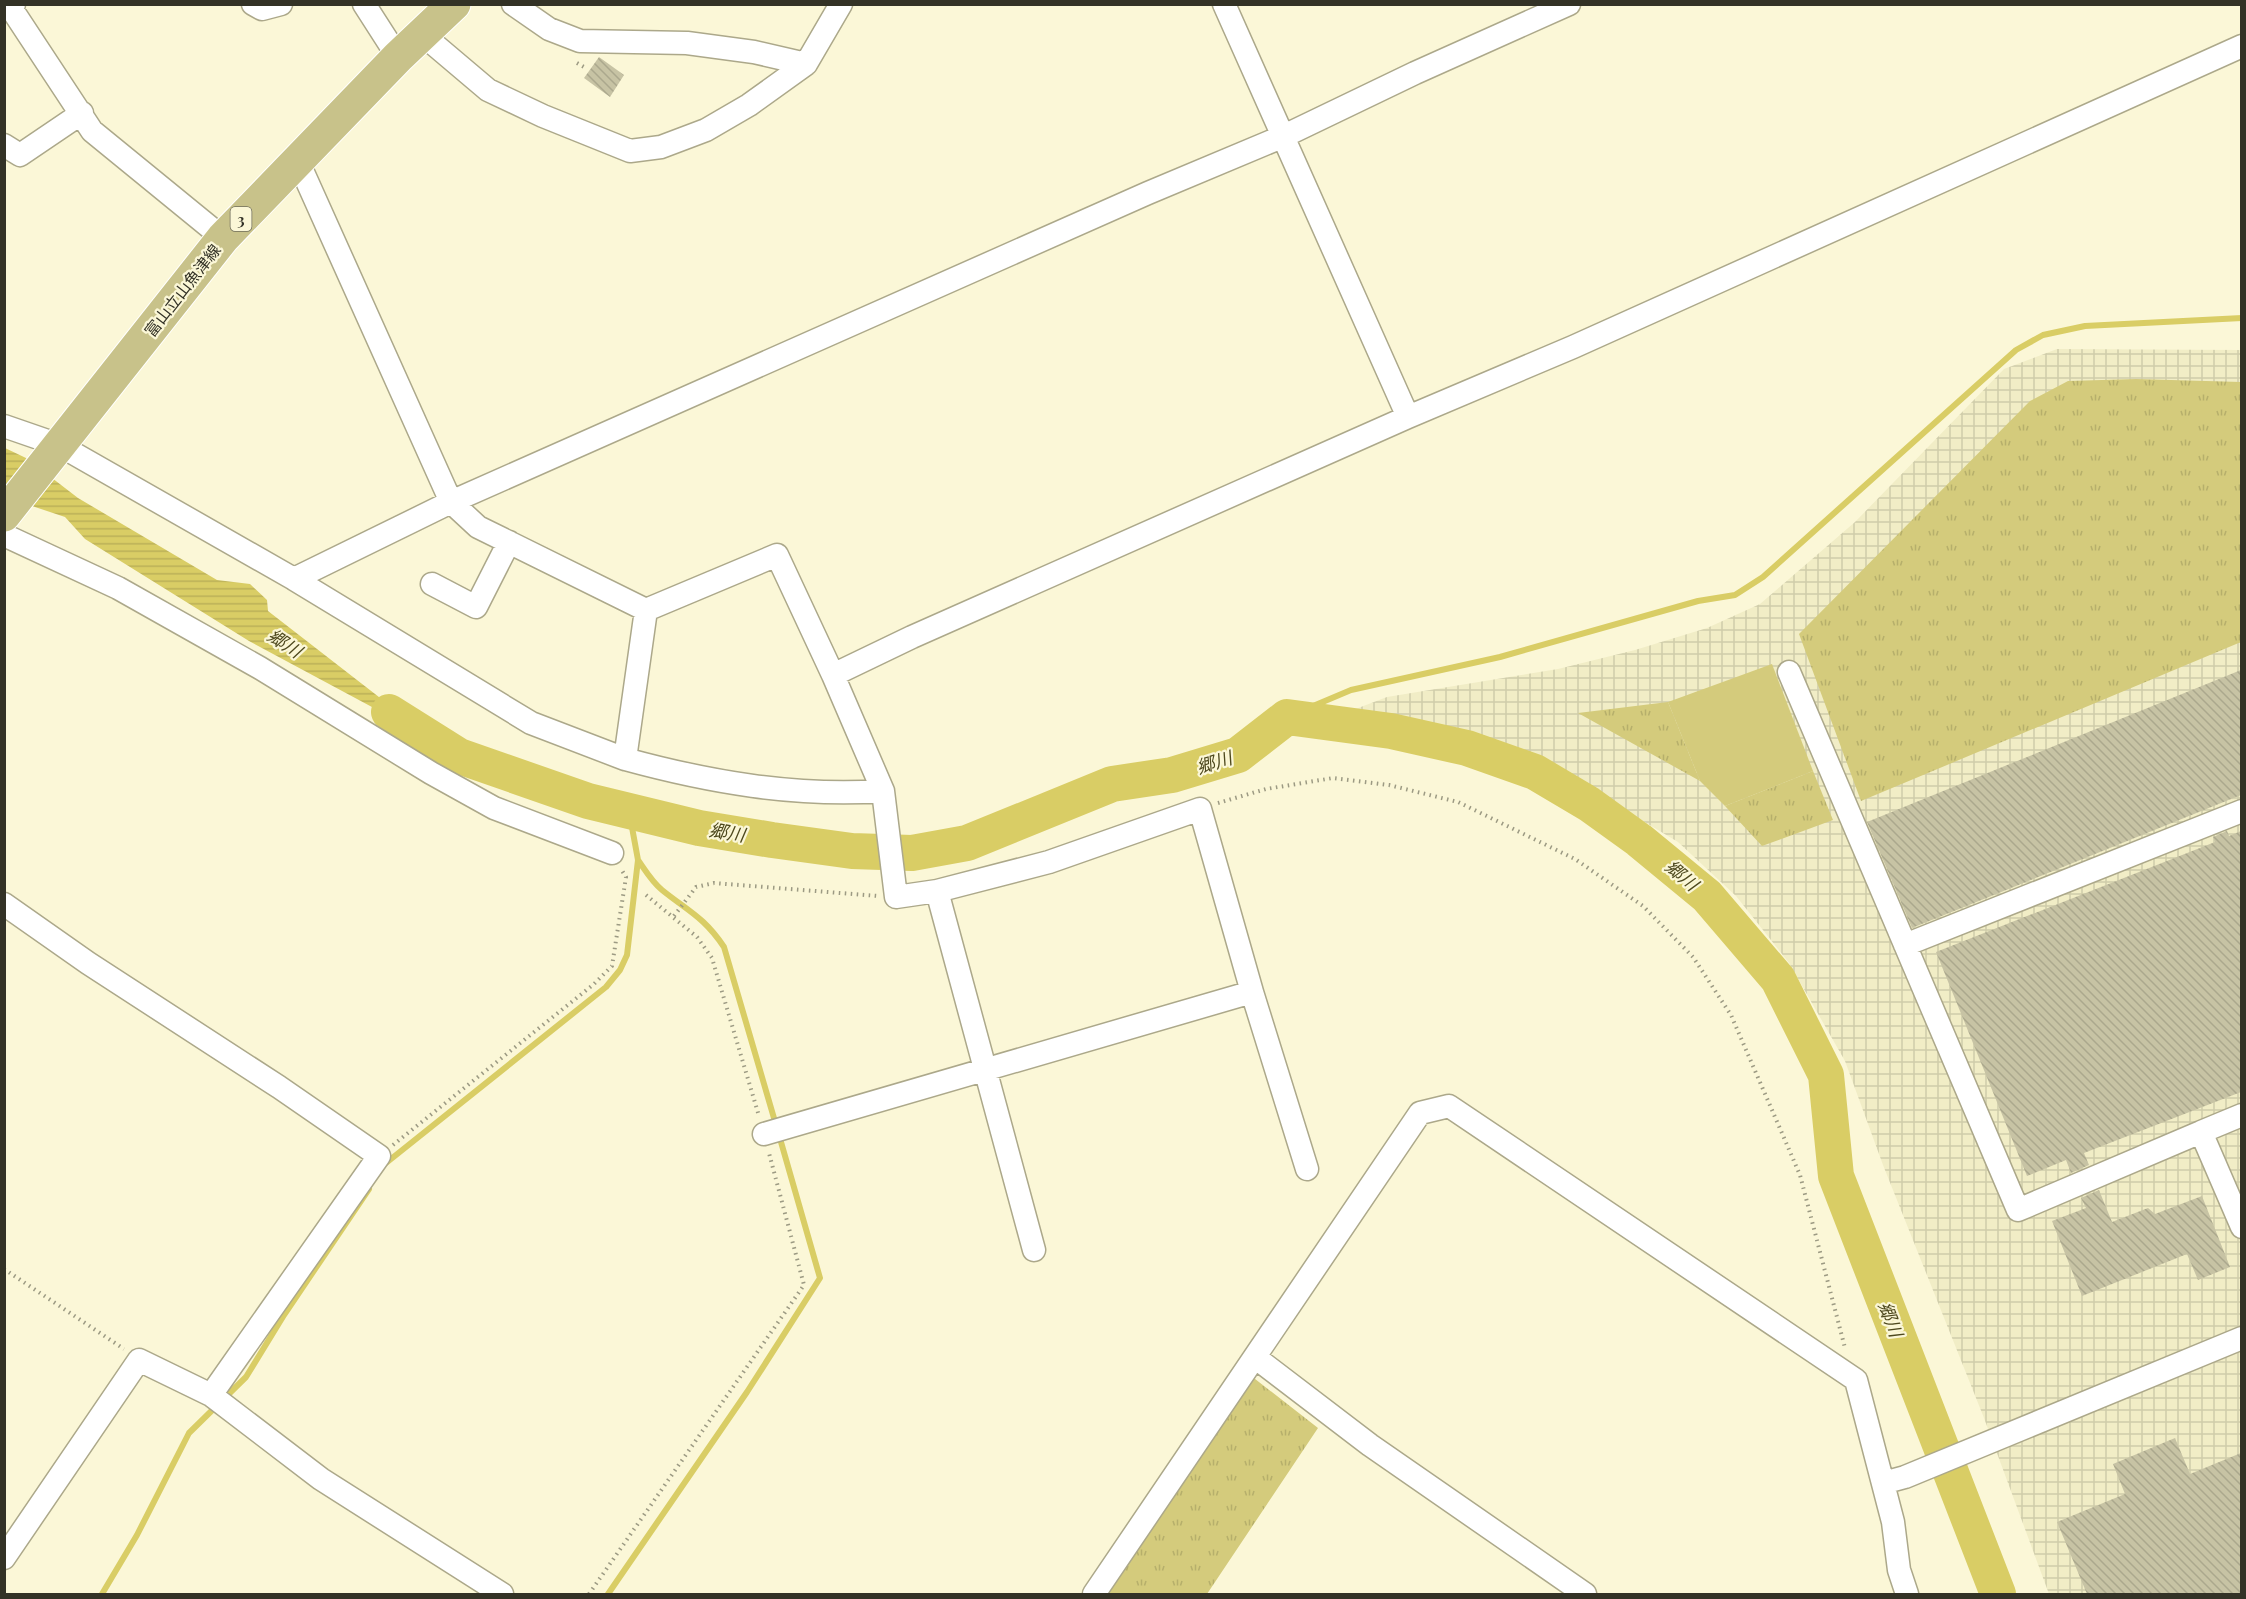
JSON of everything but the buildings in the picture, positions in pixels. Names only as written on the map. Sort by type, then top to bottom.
[{"type":"main road","name":"富山立山魚津線","points":[[4,514],[223,238],[297,159],[454,4]]},
{"type":"street","points":[[14,4],[11,8],[92,131],[223,238]]},
{"type":"street","points":[[253,4],[262,9],[281,4]]},
{"type":"street","points":[[364,4],[398,57]]},
{"type":"street","points":[[513,4],[549,29],[580,41],[687,43],[754,52],[806,64]]},
{"type":"street","points":[[423,35],[488,90],[543,116],[630,151],[661,147],[706,130],[749,105],[806,64],[841,4]]},
{"type":"street","points":[[1224,4],[1408,417]]},
{"type":"street","points":[[294,579],[451,502],[1284,136],[1415,73],[1569,4]]},
{"type":"street","points":[[833,675],[912,637],[1408,417],[1573,347],[2241,46]]},
{"type":"street","points":[[4,145],[20,155],[82,113]]},
{"type":"street","points":[[297,159],[451,502],[478,527],[646,610],[777,555],[833,675],[883,791],[896,897],[937,891],[1049,862],[1200,809],[1252,992],[1307,1169]]},
{"type":"street","points":[[4,426],[55,450],[294,579],[531,723],[625,759],[669,771],[758,788],[837,794],[883,791]]},
{"type":"street","points":[[4,535],[118,588],[260,668],[430,773],[494,808],[612,853]]},
{"type":"street","points":[[432,584],[477,607],[509,542]]},
{"type":"street","points":[[625,759],[646,610]]},
{"type":"street","points":[[1789,672],[2018,1210],[2241,1115]]},
{"type":"street","points":[[1905,945],[2241,810]]},
{"type":"street","points":[[937,891],[1034,1250]]},
{"type":"street","points":[[4,904],[88,963],[279,1087],[379,1156],[211,1395]]},
{"type":"street","points":[[764,1134],[1252,992]]},
{"type":"street","points":[[1094,1594],[1420,1113],[1449,1106],[1856,1380],[1893,1522],[1899,1570],[1907,1594]]},
{"type":"street","points":[[2201,1132],[2241,1227]]},
{"type":"street","points":[[1883,1483],[1905,1477],[2241,1338]]},
{"type":"street","points":[[1256,1358],[1370,1445],[1585,1594]]},
{"type":"street","points":[[4,1558],[139,1360],[211,1395],[321,1479],[502,1594]]},
{"type":"path","points":[[1200,809],[1266,789],[1333,778],[1389,785],[1458,802],[1575,859],[1643,906],[1693,957],[1731,1015],[1800,1175],[1853,1377]]},
{"type":"path","points":[[379,1156],[594,984],[612,966],[626,877],[612,853]]},
{"type":"path","points":[[674,916],[696,888],[714,883],[896,897]]},
{"type":"path","points":[[589,1594],[804,1285],[764,1134],[712,958],[697,937],[646,895]]},
{"type":"path","points":[[4,1269],[139,1360]]},
{"type":"shaded area","points":[[2057,349],[2241,350],[2241,1594],[2049,1594],[1984,1418],[1883,1165],[1845,1061],[1789,963],[1736,896],[1678,842],[1586,787],[1483,740],[1353,710],[1387,697],[1558,669],[1635,650],[1707,628],[1760,604],[1855,522],[2004,369]]},
{"type":"green space","points":[[2136,379],[2241,382],[2241,642],[1861,801],[1799,634],[2030,401],[2068,381]]},
{"type":"green space","points":[[1772,664],[1813,771],[1725,806],[1700,781],[1668,702]]},
{"type":"green space","points":[[1668,702],[1700,781],[1578,713]]},
{"type":"green space","points":[[1813,771],[1833,820],[1762,846],[1725,806]]},
{"type":"green space","points":[[1250,1375],[1318,1428],[1207,1594],[1106,1594]]},
{"type":"water","points":[[5,448],[26,458],[78,498],[217,580],[250,584],[267,600],[268,611],[406,718],[454,751],[249,641],[85,539],[65,517],[5,497]]},
{"type":"waterway","points":[[1287,717],[1351,690],[1500,657],[1698,601],[1735,595],[1763,577],[2016,350],[2043,335],[2085,326],[2242,318]]},
{"type":"waterway","name":"郷川","points":[[389,712],[459,756],[588,801],[699,828],[852,851],[912,853],[967,843],[1112,784],[1172,775],[1238,755],[1287,717],[1391,731],[1467,748],[1535,772],[1589,804],[1639,840],[1707,896],[1778,979],[1826,1075],[1836,1176],[1998,1594]]},
{"type":"waterway","points":[[386,1163],[606,987],[620,970],[627,955],[638,860],[629,811]]},
{"type":"waterway","points":[[638,860],[658,887],[702,921],[724,947],[776,1125]]},
{"type":"waterway","points":[[608,1594],[747,1392],[820,1278],[779,1135]]},
{"type":"waterway","points":[[102,1594],[137,1535],[189,1433],[246,1377],[284,1315],[369,1189]]}]
